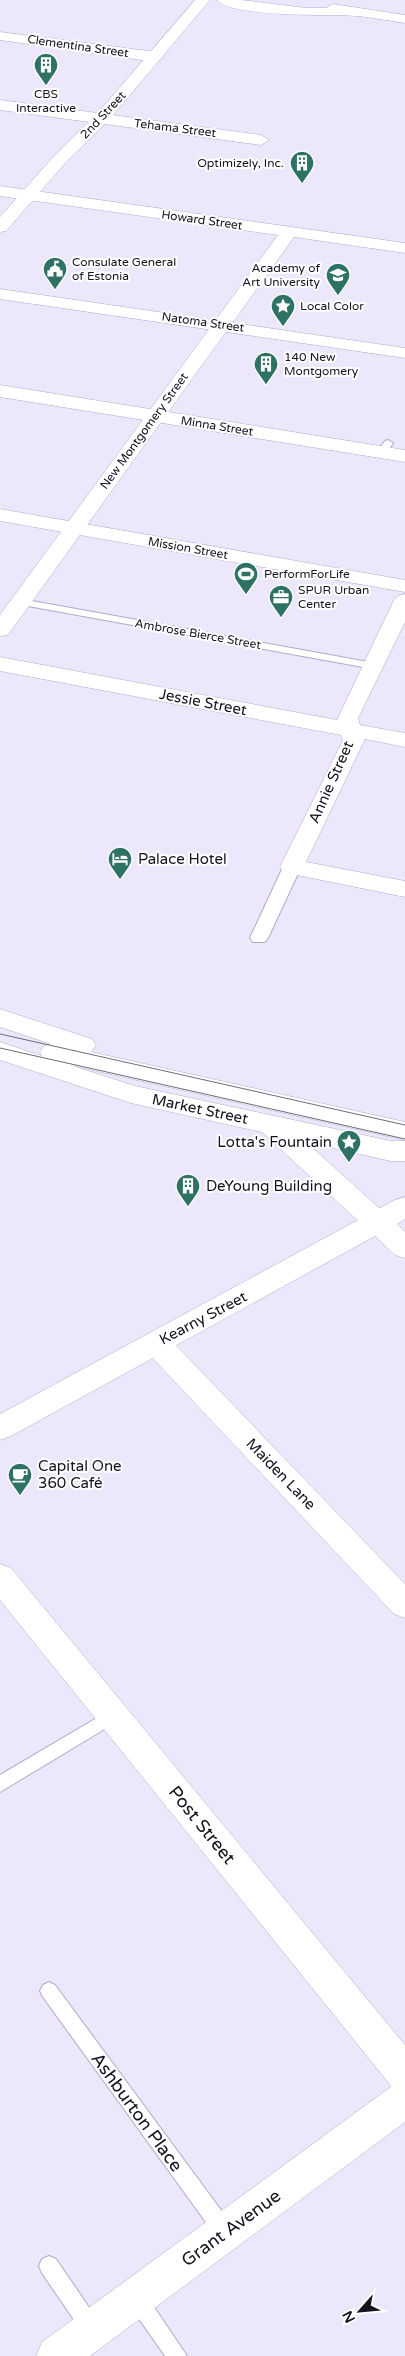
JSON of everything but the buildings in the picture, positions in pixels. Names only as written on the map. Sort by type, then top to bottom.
[{"type":"street","name":"2nd Street","points":[[0,227],[61,158],[102,118],[203,0]]},
{"type":"street","points":[[224,0],[230,3],[306,12],[352,13],[405,19]]},
{"type":"street","points":[[282,0],[315,4],[352,13]]},
{"type":"street","name":"Clementina Street","points":[[0,36],[156,57]]},
{"type":"street","name":"Tehama Street","points":[[0,105],[261,140]]},
{"type":"street","name":"Howard Street","points":[[0,191],[25,199],[405,248]]},
{"type":"street","points":[[0,200],[25,199]]},
{"type":"street","name":"New Montgomery Street","points":[[0,630],[288,232]]},
{"type":"street","name":"Natoma Street","points":[[0,294],[221,324],[405,353]]},
{"type":"street","name":"Minna Street","points":[[0,391],[156,416],[378,446],[405,456]]},
{"type":"street","name":"Mission Street","points":[[0,515],[405,586]]},
{"type":"street","name":"Annie Street","points":[[259,938],[354,740],[347,718],[405,600]]},
{"type":"street","name":"Jessie Street","points":[[0,664],[405,740]]},
{"type":"street","points":[[292,867],[405,889]]},
{"type":"street","name":"Market Street","points":[[0,1018],[237,1093]]},
{"type":"street","name":"Market Street","points":[[0,1040],[405,1131]]},
{"type":"street","name":"Market Street","points":[[0,1051],[131,1094],[391,1151],[405,1151]]},
{"type":"street","points":[[271,1125],[405,1248]]},
{"type":"street","name":"Kearny Street","points":[[0,1428],[405,1207]]},
{"type":"street","name":"Maiden Lane","points":[[156,1343],[405,1605]]},
{"type":"street","name":"Post Street","points":[[0,1577],[405,2074]]},
{"type":"street","name":"Grant Avenue","points":[[56,2356],[405,2099]]},
{"type":"lane","name":"Ambrose Bierce Street","points":[[21,602],[374,666]]},
{"type":"lane","points":[[0,1784],[112,1716]]},
{"type":"lane","name":"Ashburton Place","points":[[49,1991],[225,2232]]},
{"type":"lane","points":[[49,2266],[92,2330]]},
{"type":"lane","points":[[136,2297],[177,2356]]},
{"type":"tram line","points":[[0,1034],[405,1125]]},
{"type":"tram line","points":[[0,1048],[405,1139]]},
{"type":"place","name":"CBS Interactive","points":[[46,86]]},
{"type":"place","name":"Optimizely, Inc.","points":[[302,184]]},
{"type":"place","name":"Consulate General of Estonia","points":[[55,290]]},
{"type":"place","name":"Academy of Art University","points":[[338,296]]},
{"type":"place","name":"Local Color","points":[[283,327]]},
{"type":"place","name":"140 New Montgomery","points":[[266,385]]},
{"type":"place","name":"PerformForLife","points":[[246,595]]},
{"type":"place","name":"SPUR Urban Center","points":[[281,618]]},
{"type":"place","name":"Palace Hotel","points":[[120,880]]},
{"type":"place","name":"Lotta's Fountain","points":[[349,1163]]},
{"type":"place","name":"DeYoung Building","points":[[188,1207]]},
{"type":"place","name":"Capital One 360 Café","points":[[20,1496]]}]
